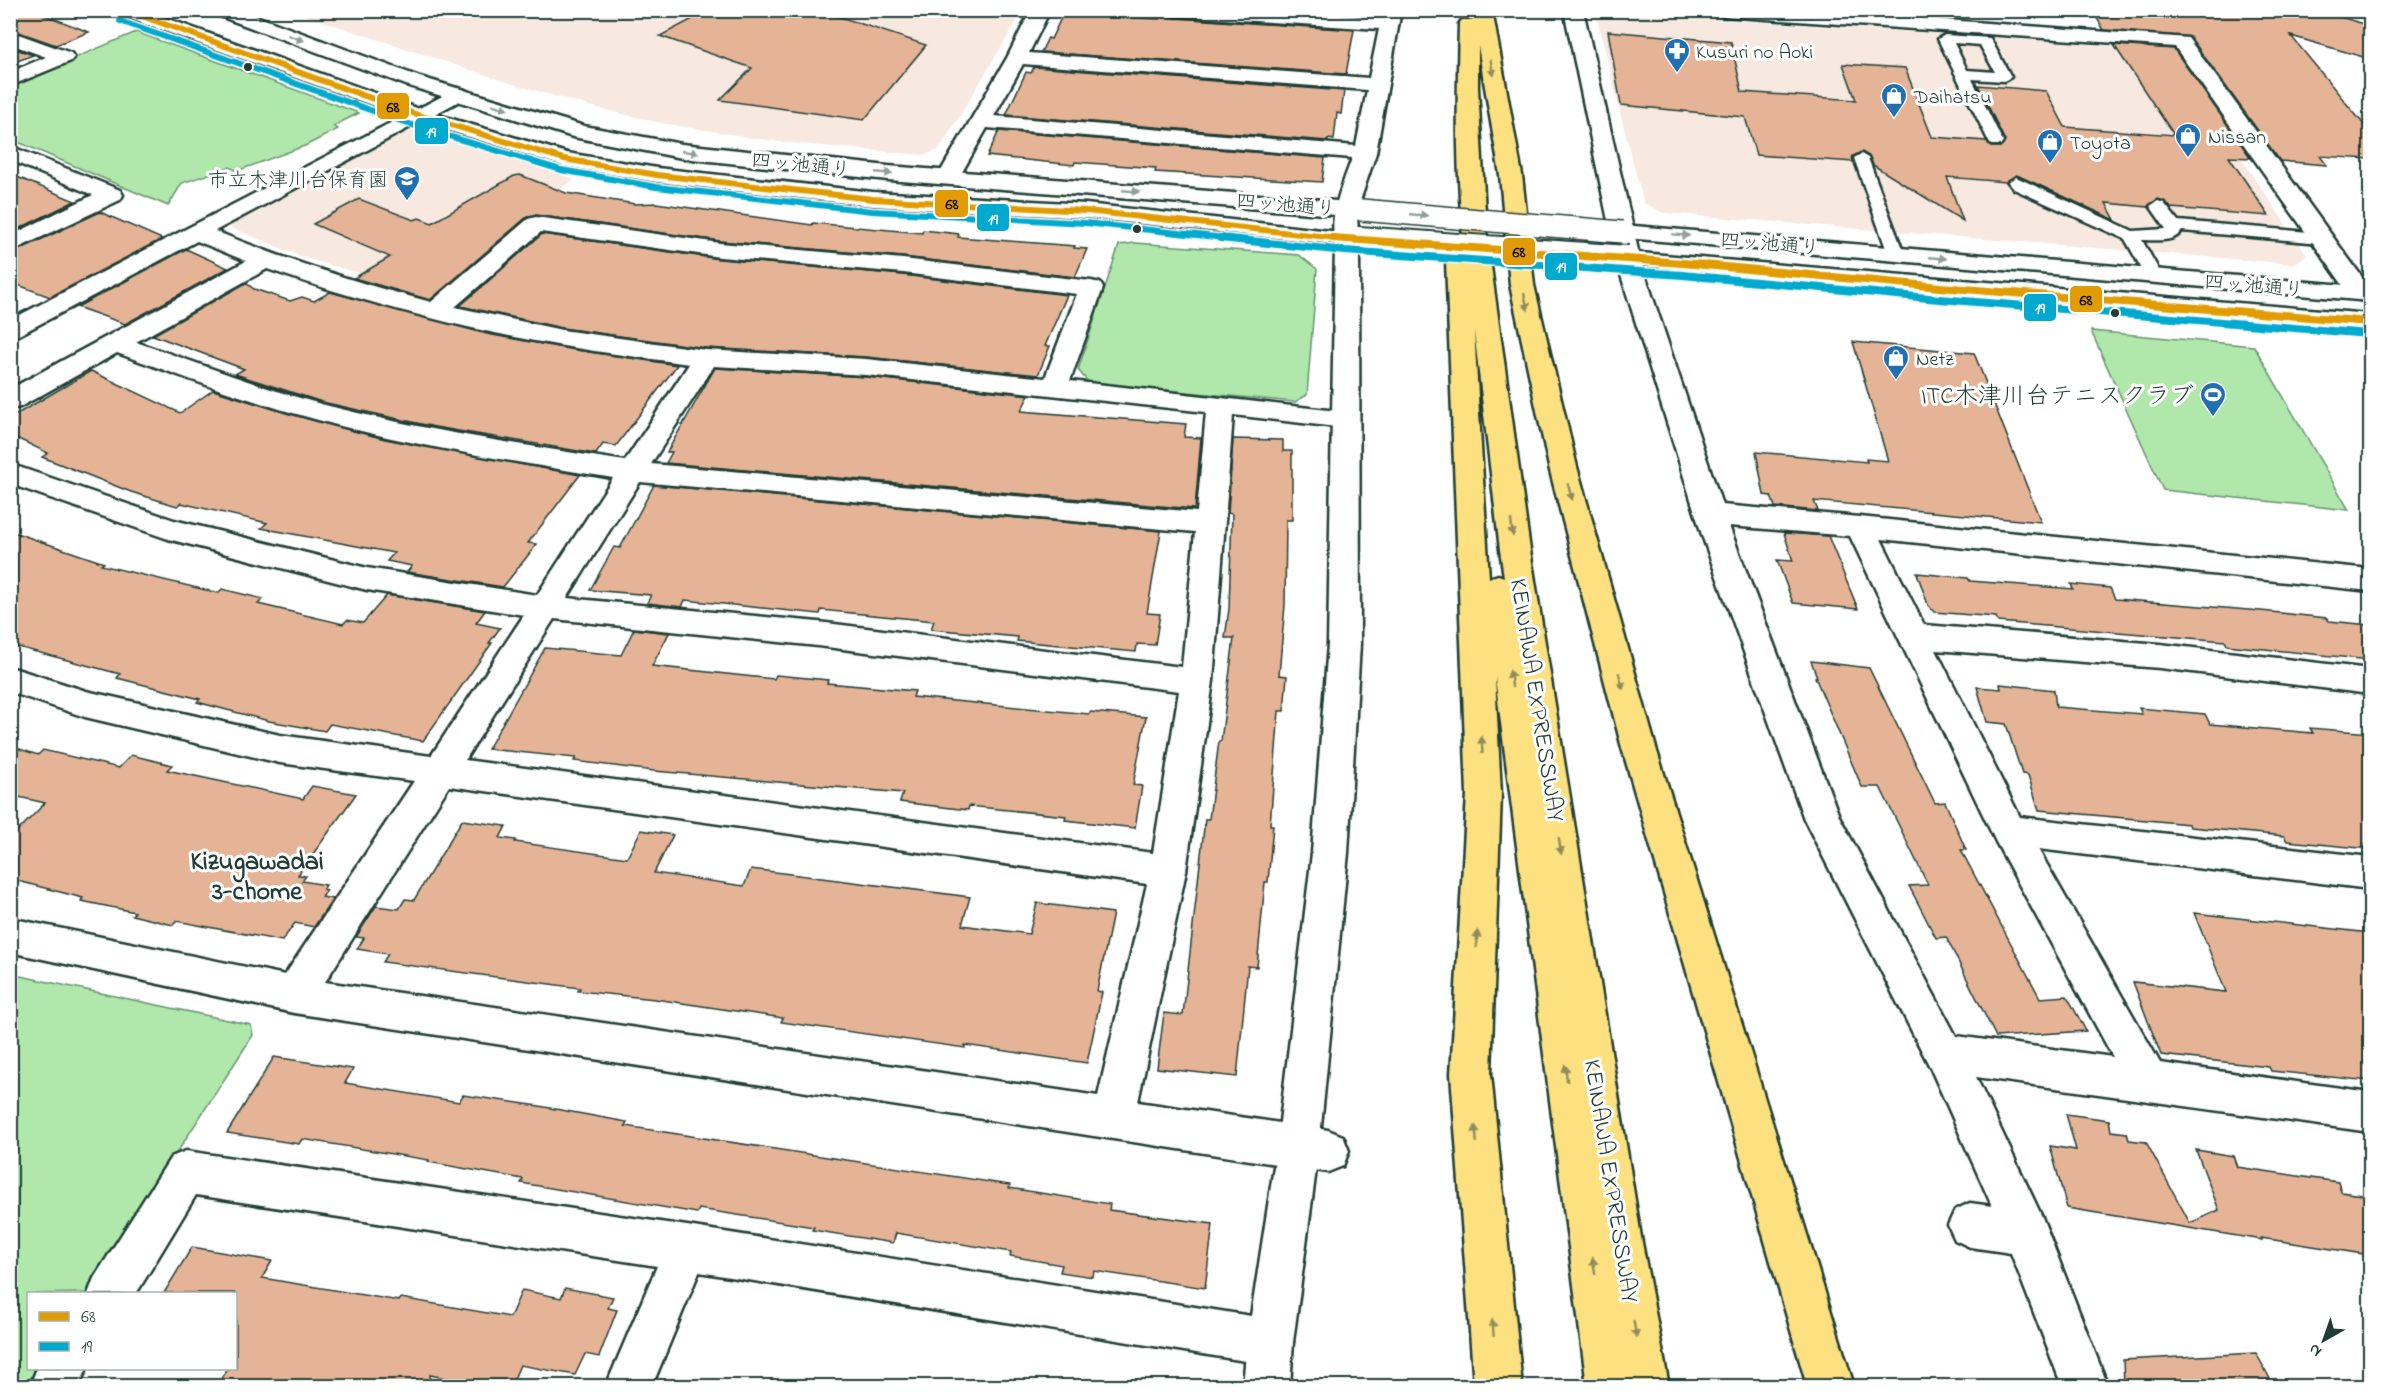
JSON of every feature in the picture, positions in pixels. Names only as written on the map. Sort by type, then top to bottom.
[{"type":"highway","name":"KEINAWA EXPRESSWAY","points":[[1454,10],[1452,87],[1456,229],[1471,369],[1521,758],[1611,1386]]},
{"type":"highway","name":"KEINAWA EXPRESSWAY","points":[[1469,10],[1468,88],[1474,230],[1515,550],[1618,1225],[1645,1386]]},
{"type":"highway","points":[[1482,10],[1511,175],[1522,285],[1563,467],[1639,748],[1831,1386]]},
{"type":"highway","points":[[1456,229],[1484,794],[1471,1074],[1498,1386]]},
{"type":"street","name":"四ッ池通り","points":[[124,10],[418,115],[564,159],[657,175],[873,199],[1353,225],[1622,232],[2366,294]]},
{"type":"street","points":[[949,176],[1017,58],[1041,10]]},
{"type":"street","points":[[1176,10],[1391,17],[1348,258],[1344,644],[1313,1149],[1270,1342],[1267,1386]]},
{"type":"street","points":[[1573,10],[1628,259],[1710,514],[1822,819],[1944,1053],[2026,1233],[2085,1386]]},
{"type":"street","points":[[1723,10],[2181,42],[2321,238],[2366,294]]},
{"type":"street","name":"四ッ池通り","points":[[233,12],[413,81],[581,132],[682,151],[888,173],[949,176],[1628,259],[2370,322]]},
{"type":"street","points":[[10,37],[64,57],[10,80]]},
{"type":"street","points":[[1017,58],[1379,85]]},
{"type":"street","points":[[10,330],[458,94]]},
{"type":"street","points":[[979,121],[1365,153]]},
{"type":"street","points":[[10,152],[112,195],[10,245]]},
{"type":"street","points":[[436,310],[536,224],[720,250],[903,266],[1091,288],[1054,389]]},
{"type":"street","points":[[196,232],[265,260],[344,287],[562,338],[706,358],[866,367],[1054,389],[1345,418]]},
{"type":"street","points":[[10,401],[265,260]]},
{"type":"street","points":[[115,344],[249,391],[330,415],[453,442],[631,472],[1209,523]]},
{"type":"street","points":[[294,994],[441,772],[543,607],[706,358]]},
{"type":"street","points":[[1114,1119],[1168,871],[1197,681],[1220,406]]},
{"type":"street","points":[[10,473],[35,484],[190,535],[367,579],[543,607],[818,634],[1197,681]]},
{"type":"street","points":[[1710,514],[1860,527],[2370,580]]},
{"type":"street","points":[[1860,527],[2009,831],[2149,1083]]},
{"type":"street","points":[[1915,636],[2160,656],[2370,681]]},
{"type":"street","points":[[10,679],[86,704],[280,749],[1168,871]]},
{"type":"street","points":[[2009,831],[2370,873]]},
{"type":"street","points":[[10,935],[294,994],[1313,1149]]},
{"type":"street","points":[[1944,1053],[2370,1112]]},
{"type":"street","points":[[112,1292],[186,1172],[687,1248],[1270,1342]]},
{"type":"street","points":[[1970,1225],[2026,1233]]},
{"type":"street","points":[[629,1386],[687,1248]]},
{"type":"street","points":[[53,1386],[63,1370]]},
{"type":"lane","points":[[1963,74],[1996,142]]},
{"type":"lane","points":[[1862,158],[1896,254]]},
{"type":"lane","points":[[2016,182],[2019,186],[2131,236],[2170,234],[2174,231],[2173,225],[2158,206]]},
{"type":"lane","points":[[2173,225],[2321,238]]},
{"type":"lane","points":[[2131,236],[2154,276]]},
{"type":"shaded area","points":[[292,11],[1023,11],[939,150],[923,155],[779,142],[661,123],[589,106],[516,85]]},
{"type":"shaded area","points":[[1611,12],[2150,48],[2171,56],[2307,255],[2294,264],[1664,213],[1644,203],[1630,152],[1597,18]]},
{"type":"shaded area","name":"市立木津川台保育園","points":[[409,127],[574,179],[427,292],[308,259],[227,226]]},
{"type":"green space","points":[[136,32],[359,113],[333,126],[338,129],[307,145],[237,171],[230,167],[182,183],[168,206],[11,139],[11,85]]},
{"type":"green space","points":[[1135,243],[1299,255],[1317,269],[1307,395],[1295,402],[1089,383],[1078,370],[1119,245]]},
{"type":"green space","name":"ITC木津川台テニスクラブ","points":[[2091,331],[2254,346],[2349,510],[2163,490]]},
{"type":"green space","points":[[11,974],[251,1025],[253,1035],[87,1292],[27,1292],[27,1370],[37,1370],[26,1386],[11,1386]]},
{"type":"building","points":[[10,10],[32,10],[89,32],[56,45],[10,29]]},
{"type":"building","points":[[710,10],[819,10],[926,45],[864,120],[720,100],[752,68],[660,36]]},
{"type":"building","points":[[1160,10],[1165,10],[1168,16],[1176,18],[1354,30],[1346,74],[1041,52],[1048,38],[1051,39],[1063,14],[1159,19]]},
{"type":"building","points":[[2092,10],[2318,10],[2370,26],[2370,59],[2291,36],[2370,132],[2370,159],[2320,156],[2327,165],[2280,161],[2190,37],[2104,30]]},
{"type":"building","points":[[1608,31],[1731,42],[1742,92],[1856,100],[1843,64],[1905,68],[1932,137],[1986,141],[1991,147],[2001,147],[2005,141],[1978,85],[2046,91],[2065,127],[2174,135],[2114,45],[2174,49],[2251,158],[2229,157],[2269,216],[2171,208],[2159,199],[2148,207],[2106,203],[2115,220],[2017,175],[2006,182],[1947,177],[1963,221],[1873,165],[1870,157],[1862,152],[1853,156],[1853,162],[1756,155],[1745,117],[1621,105]]},
{"type":"building","points":[[10,47],[33,55],[10,64]]},
{"type":"building","points":[[1034,67],[1344,91],[1341,114],[1337,113],[1334,140],[1328,139],[1328,141],[1006,115],[1026,72],[1031,73]]},
{"type":"building","points":[[999,131],[1325,158],[1322,182],[1155,172],[1156,168],[1075,162],[1074,165],[987,156]]},
{"type":"building","points":[[10,174],[75,201],[10,233]]},
{"type":"building","points":[[520,175],[566,193],[635,204],[656,203],[812,225],[813,223],[922,233],[923,230],[959,234],[958,237],[1075,246],[1074,248],[1087,249],[1075,277],[903,257],[720,241],[535,215],[527,217],[430,300],[354,278],[390,257],[313,224],[359,199],[414,220],[419,218],[432,223],[514,176]]},
{"type":"building","points":[[100,212],[162,239],[50,297],[10,282],[10,254]]},
{"type":"building","points":[[542,234],[720,259],[903,275],[1067,295],[1045,346],[1050,346],[1038,375],[866,357],[706,348],[562,328],[460,306]]},
{"type":"building","points":[[186,249],[228,268],[125,324],[77,307]]},
{"type":"building","points":[[246,283],[254,289],[290,301],[302,297],[314,301],[330,292],[487,334],[677,365],[616,446],[603,444],[596,454],[435,427],[322,402],[235,374],[244,369],[153,335]]},
{"type":"building","points":[[1853,342],[1974,353],[2041,522],[1814,501],[1818,511],[1775,507],[1771,496],[1764,495],[1756,452],[1867,462],[1866,459],[1888,461]]},
{"type":"building","points":[[715,368],[866,377],[1029,395],[1021,411],[1186,424],[1184,437],[1201,438],[1195,509],[666,463],[672,452],[667,452]]},
{"type":"building","points":[[91,371],[180,413],[213,390],[286,413],[385,439],[580,475],[528,543],[537,544],[503,587],[407,572],[412,566],[387,561],[394,553],[261,528],[267,523],[181,503],[177,506],[131,492],[42,457],[48,453],[10,435],[10,418]]},
{"type":"building","points":[[1233,439],[1283,440],[1283,451],[1292,451],[1292,520],[1286,520],[1285,605],[1279,675],[1287,676],[1284,711],[1279,711],[1268,882],[1265,882],[1257,967],[1248,966],[1237,1077],[1157,1068],[1164,1013],[1183,1015],[1205,819],[1209,819],[1234,638],[1225,638],[1229,609],[1232,514],[1228,513]]},
{"type":"building","points":[[654,485],[1161,531],[1147,613],[1160,614],[1155,645],[1137,644],[1136,652],[1017,641],[1018,637],[931,629],[934,621],[821,610],[820,614],[685,600],[682,607],[647,603],[651,595],[590,590],[614,547],[620,548]]},
{"type":"building","points":[[10,531],[104,563],[101,565],[218,593],[222,589],[263,599],[258,604],[343,624],[347,620],[363,623],[387,595],[485,611],[476,623],[500,628],[489,643],[492,643],[423,741],[330,724],[325,731],[269,721],[197,702],[200,699],[117,678],[120,674],[10,645]]},
{"type":"building","points":[[1784,533],[1828,536],[1858,609],[1793,603],[1777,560],[1793,561]]},
{"type":"building","points":[[1917,573],[1968,578],[1970,581],[2073,589],[2071,584],[2110,588],[2115,599],[2261,611],[2370,625],[2370,660],[2227,645],[2225,641],[1998,622],[1996,617],[1934,612],[1928,605]]},
{"type":"building","points":[[634,629],[669,633],[652,666],[774,679],[776,675],[828,680],[827,683],[915,691],[913,697],[1089,714],[1090,712],[1146,717],[1133,785],[1142,786],[1135,828],[1065,820],[1066,816],[969,806],[968,810],[900,802],[903,793],[654,771],[574,761],[576,758],[488,749],[545,648],[621,655]]},
{"type":"building","points":[[1811,661],[1869,668],[1935,803],[1945,802],[1966,850],[1961,850],[2040,998],[2067,996],[2086,1031],[1996,1037],[1946,937],[1936,938],[1909,886],[1928,885],[1880,787],[1862,787],[1815,677],[1817,677]]},
{"type":"building","points":[[2000,684],[2054,690],[2056,707],[2142,714],[2139,708],[2205,714],[2210,724],[2313,733],[2310,728],[2370,733],[2370,849],[2287,841],[2284,836],[2190,827],[2189,824],[2039,810],[2028,775],[2022,774],[2006,724],[1987,722],[1977,687],[2001,689]]},
{"type":"building","points":[[10,746],[38,755],[43,750],[119,768],[131,755],[172,765],[167,770],[303,799],[312,786],[356,794],[298,875],[306,876],[302,881],[326,885],[323,889],[327,890],[322,897],[333,899],[314,927],[295,923],[282,941],[177,921],[173,925],[132,915],[135,912],[81,901],[83,898],[10,879],[10,839],[45,803],[10,795]]},
{"type":"building","points":[[462,820],[506,826],[500,838],[516,840],[515,842],[627,858],[641,830],[673,835],[654,873],[744,886],[751,869],[970,897],[962,925],[1029,934],[1037,903],[1113,913],[1097,991],[1102,992],[1087,1063],[781,1022],[783,1018],[383,962],[388,954],[357,949],[364,938],[356,937],[376,906],[399,909],[405,899],[414,900]]},
{"type":"building","points":[[2194,913],[2370,933],[2370,1081],[2271,1071],[2269,1067],[2161,1055],[2133,982],[2226,992]]},
{"type":"building","points":[[274,1057],[353,1069],[345,1083],[459,1102],[463,1095],[539,1106],[627,1122],[625,1126],[1010,1185],[1009,1188],[1110,1204],[1109,1210],[1213,1224],[1205,1288],[1094,1271],[1093,1277],[1060,1272],[1062,1265],[1010,1256],[1011,1252],[896,1233],[893,1243],[812,1230],[814,1227],[699,1209],[697,1213],[521,1183],[523,1179],[428,1162],[429,1160],[302,1139],[299,1144],[227,1133]]},
{"type":"building","points":[[2066,1114],[2109,1120],[2111,1131],[2127,1133],[2129,1140],[2146,1142],[2190,1223],[2219,1210],[2196,1150],[2233,1156],[2237,1167],[2338,1182],[2341,1192],[2370,1196],[2370,1255],[2067,1208],[2050,1146],[2076,1150]]},
{"type":"building","points":[[192,1247],[272,1261],[262,1278],[399,1301],[401,1298],[510,1317],[522,1290],[561,1298],[565,1288],[613,1297],[608,1308],[617,1310],[599,1357],[585,1354],[575,1375],[520,1365],[511,1386],[484,1386],[430,1375],[429,1386],[218,1386],[227,1370],[237,1370],[237,1292],[165,1292]]},
{"type":"building","points":[[2256,1353],[2274,1386],[2124,1386],[2123,1360]]},
{"type":"transit line","name":"68","points":[[125,10],[418,115],[564,159],[657,175],[873,199],[1086,211],[1346,239],[1683,263],[1940,287],[2370,322]]},
{"type":"transit line","name":"19","points":[[120,21],[415,126],[561,170],[656,187],[872,211],[1085,223],[1345,251],[1682,275],[1939,299],[2369,334]]},
{"type":"place","name":"Kusuri no Aoki","points":[[1677,74]]},
{"type":"place","name":"Daihatsu","points":[[1894,119]]},
{"type":"place","name":"Nissan","points":[[2188,159]]},
{"type":"place","name":"Toyota","points":[[2050,165]]},
{"type":"place","name":"市立木津川台保育園","points":[[407,202]]},
{"type":"place","name":"Netz","points":[[1896,381]]},
{"type":"place","name":"ITC木津川台テニスクラブ","points":[[2213,418]]},
{"type":"district","name":"Kizugawadai 3-chome","points":[[257,875]]}]
